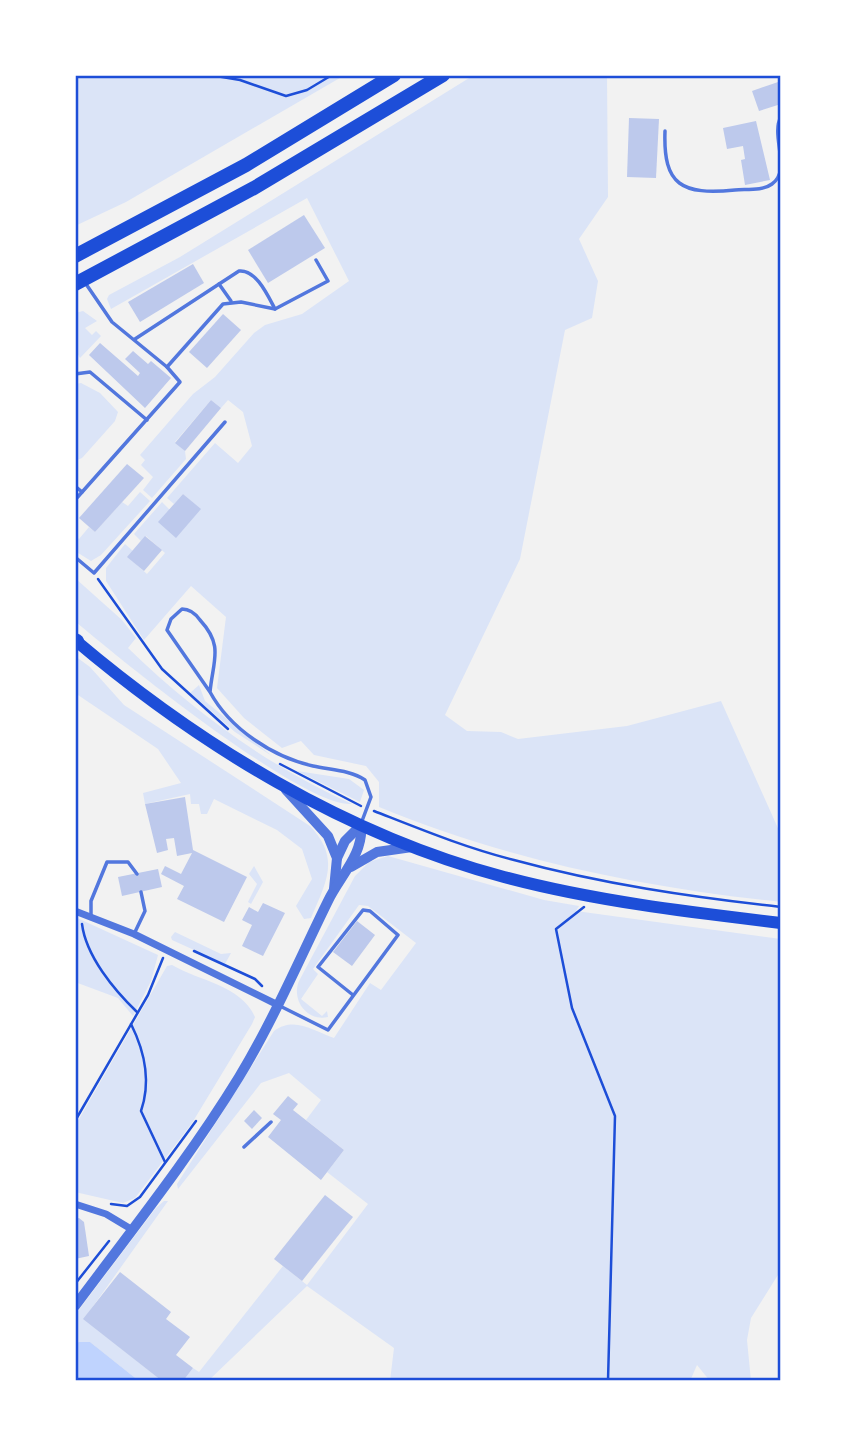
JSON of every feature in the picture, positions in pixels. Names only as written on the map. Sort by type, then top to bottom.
[{"type":"highway","points":[[75,256],[246,165],[394,75]]},
{"type":"highway","points":[[79,282],[254,188],[443,75]]},
{"type":"main road","points":[[76,640],[130,684],[280,784],[360,825],[414,847],[503,877],[584,895],[781,923]]},
{"type":"street","points":[[280,784],[323,829],[337,858]]},
{"type":"street","points":[[334,890],[337,858],[345,841],[360,825]]},
{"type":"street","points":[[75,1306],[174,1171],[239,1076],[362,839],[360,825]]},
{"type":"street","points":[[345,872],[370,855],[414,847]]},
{"type":"street","points":[[75,911],[134,934],[278,1005]]},
{"type":"street","points":[[75,1204],[106,1214],[131,1229]]},
{"type":"lane","points":[[665,131],[664,160],[668,170],[687,189],[704,191],[762,188],[772,184],[780,170],[777,126],[781,117]]},
{"type":"lane","points":[[167,367],[218,308],[231,301],[275,309],[328,281],[316,260]]},
{"type":"lane","points":[[134,339],[244,270],[259,283],[275,309]]},
{"type":"lane","points":[[75,500],[180,382],[167,367],[112,322],[79,282]]},
{"type":"lane","points":[[219,284],[231,301]]},
{"type":"lane","points":[[75,374],[90,372],[147,420]]},
{"type":"lane","points":[[75,556],[94,573],[225,422]]},
{"type":"lane","points":[[75,486],[82,492]]},
{"type":"lane","points":[[210,692],[216,655],[215,639],[192,611],[182,609],[171,618],[167,630],[210,692],[232,720],[283,757],[365,780],[371,797],[360,825]]},
{"type":"lane","points":[[87,915],[90,901],[107,862],[128,862],[137,874]]},
{"type":"lane","points":[[134,934],[145,911],[141,892]]},
{"type":"lane","points":[[278,1005],[328,1030],[398,934],[370,911],[360,911],[318,967],[353,995]]},
{"type":"lane","points":[[244,1147],[271,1122]]},
{"type":"path","points":[[210,75],[240,80],[286,96],[307,90],[332,75]]},
{"type":"path","points":[[598,880],[680,896],[781,907]]},
{"type":"path","points":[[582,907],[556,929],[572,1008],[615,1116],[608,1381]]},
{"type":"path","points":[[87,915],[82,928],[93,953],[118,993],[138,1013]]},
{"type":"path","points":[[188,948],[259,981],[264,998]]},
{"type":"path","points":[[75,1121],[138,1013],[166,950]]},
{"type":"path","points":[[131,1024],[139,1040],[148,1088],[141,1111],[165,1162],[174,1171]]},
{"type":"path","points":[[104,1202],[122,1206],[131,1204],[197,1120]]},
{"type":"shaded area","points":[[75,75],[345,75],[126,202],[75,226]]},
{"type":"shaded area","points":[[474,75],[607,75],[608,197],[579,239],[598,281],[592,318],[565,330],[520,559],[445,715],[467,731],[501,732],[518,739],[627,726],[721,701],[781,835],[781,902],[678,888],[576,869],[477,842],[379,807],[379,782],[366,766],[314,755],[301,741],[282,748],[244,718],[217,688],[226,617],[191,586],[144,640],[106,581],[106,568],[125,544],[133,551],[128,557],[147,574],[165,553],[146,536],[141,541],[134,534],[162,502],[169,509],[200,509],[183,494],[174,504],[167,498],[215,443],[238,463],[252,446],[243,412],[228,400],[221,408],[211,400],[175,442],[185,451],[186,459],[152,498],[143,490],[153,477],[141,465],[145,460],[140,455],[193,394],[215,377],[254,333],[265,325],[302,314],[349,281],[307,198],[111,309],[107,299],[109,295],[180,257]]},
{"type":"shaded area","points":[[83,311],[97,321],[85,328],[92,335],[96,331],[101,336],[80,358],[75,349],[75,313]]},
{"type":"shaded area","points":[[81,383],[100,393],[118,412],[115,421],[82,458],[75,461],[75,384]]},
{"type":"shaded area","points":[[140,492],[150,501],[101,555],[91,561],[75,551],[75,536],[79,539],[89,527],[95,532],[122,502],[128,506]]},
{"type":"shaded area","points":[[75,578],[122,620],[136,638],[128,648],[179,694],[262,755],[352,804],[328,799],[254,758],[97,640],[75,621]]},
{"type":"shaded area","points":[[75,656],[90,667],[124,705],[310,826],[320,838],[328,860],[322,893],[311,918],[304,919],[296,906],[312,879],[302,849],[277,830],[214,799],[207,814],[201,814],[199,804],[191,804],[190,794],[145,804],[143,793],[181,783],[158,749],[75,693]]},
{"type":"shaded area","points":[[199,685],[205,701],[272,756],[235,732],[190,693]]},
{"type":"shaded area","points":[[297,771],[349,779],[364,790],[360,802]]},
{"type":"shaded area","points":[[388,856],[544,900],[579,906],[576,911],[781,939],[781,1270],[751,1318],[747,1340],[751,1381],[710,1381],[697,1365],[690,1381],[390,1381],[394,1348],[307,1286],[208,1381],[183,1381],[193,1368],[199,1372],[283,1266],[307,1285],[368,1204],[327,1172],[344,1150],[306,1120],[321,1100],[289,1073],[261,1083],[178,1189],[177,1184],[274,1031],[297,1025],[334,1038],[370,983],[381,990],[416,943],[368,906],[359,905],[313,969],[318,974],[301,999],[322,1016],[327,1011],[328,1017],[320,1018],[307,1013],[299,1002],[299,981],[355,876],[369,862]]},
{"type":"shaded area","points":[[254,866],[263,882],[251,904],[248,902],[257,884],[249,874]]},
{"type":"shaded area","points":[[75,917],[158,955],[151,981],[133,1016],[118,998],[75,982]]},
{"type":"shaded area","points":[[175,932],[221,954],[231,953],[225,964],[172,940]]},
{"type":"shaded area","points":[[172,965],[230,991],[249,1006],[255,1017],[192,1123],[135,1198],[123,1203],[75,1192],[75,1126],[167,966]]},
{"type":"shaded area","points":[[164,1201],[168,1201],[84,1319],[162,1381],[139,1381],[90,1342],[75,1345],[75,1315]]},
{"type":"water","points":[[79,1342],[90,1342],[139,1381],[75,1381],[75,1345]]},
{"type":"building","points":[[781,81],[781,104],[759,111],[752,91]]},
{"type":"building","points":[[629,118],[659,119],[656,178],[627,177]]},
{"type":"building","points":[[756,121],[770,180],[745,185],[741,160],[745,159],[743,146],[727,149],[723,128]]},
{"type":"building","points":[[304,215],[325,248],[268,283],[248,250]]},
{"type":"building","points":[[193,264],[204,283],[140,322],[128,302]]},
{"type":"building","points":[[223,314],[241,330],[207,368],[189,352]]},
{"type":"building","points":[[100,343],[138,376],[140,373],[125,359],[133,351],[148,364],[151,361],[171,378],[145,408],[89,355]]},
{"type":"building","points":[[211,400],[221,408],[185,451],[175,443]]},
{"type":"building","points":[[127,464],[144,478],[95,532],[79,518]]},
{"type":"building","points":[[183,494],[201,509],[176,538],[158,522]]},
{"type":"building","points":[[145,536],[162,550],[144,571],[127,557]]},
{"type":"building","points":[[185,797],[193,850],[247,877],[224,922],[177,899],[184,886],[161,874],[165,866],[181,874],[192,853],[177,856],[174,838],[166,839],[168,850],[157,853],[145,804]]},
{"type":"building","points":[[158,869],[162,887],[122,896],[118,877]]},
{"type":"building","points":[[263,903],[285,913],[263,956],[242,946],[252,925],[242,920],[249,907],[258,912]]},
{"type":"building","points":[[357,921],[375,935],[352,966],[333,952]]},
{"type":"building","points":[[288,1096],[298,1104],[293,1110],[344,1150],[321,1180],[268,1137],[281,1120],[273,1114]]},
{"type":"building","points":[[254,1110],[262,1118],[252,1129],[244,1121]]},
{"type":"building","points":[[325,1195],[353,1217],[302,1281],[274,1259]]},
{"type":"building","points":[[79,1218],[84,1222],[89,1256],[75,1259],[75,1219]]},
{"type":"building","points":[[120,1272],[171,1312],[166,1319],[190,1337],[176,1355],[193,1368],[183,1381],[162,1381],[83,1319]]}]
